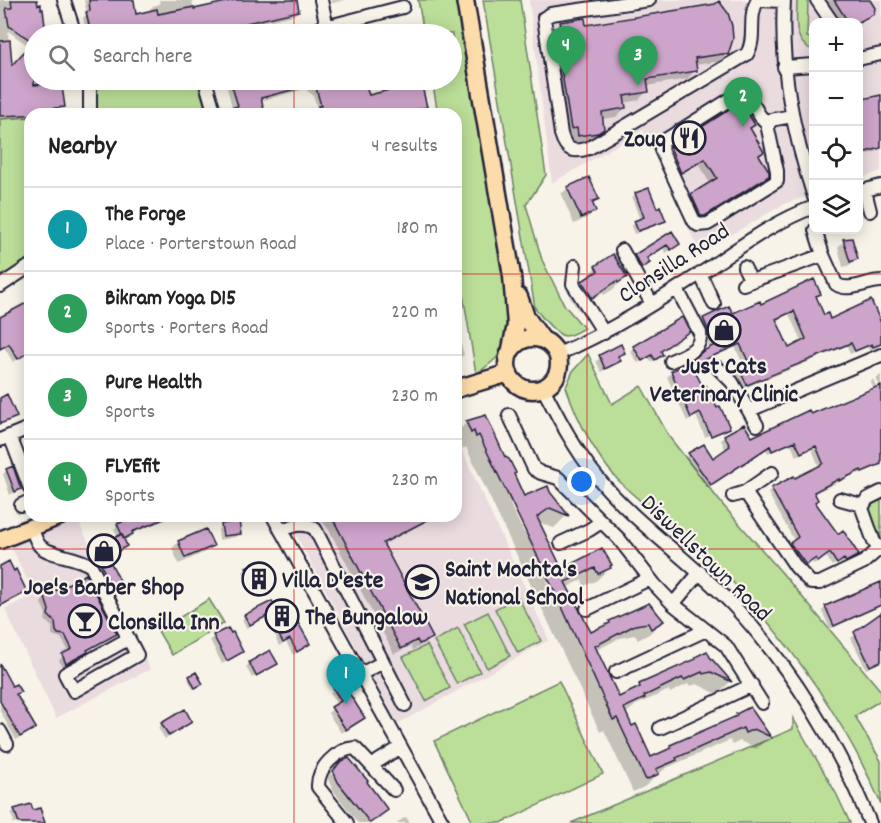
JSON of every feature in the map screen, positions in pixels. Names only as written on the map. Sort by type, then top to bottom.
[{"type":"main road","points":[[465,0],[512,276],[516,326],[508,357],[508,373],[513,380],[526,389],[543,388],[555,378],[560,362],[558,354],[548,342],[540,338],[526,317],[512,276]]},
{"type":"main road","points":[[511,349],[525,339],[540,338]]},
{"type":"main road","points":[[462,387],[508,373]]},
{"type":"main road","points":[[0,540],[39,522]]},
{"type":"street","points":[[64,0],[72,24]]},
{"type":"street","points":[[321,0],[326,24]]},
{"type":"street","points":[[649,0],[561,12],[544,18],[561,134],[568,149],[573,152],[589,148],[747,54],[750,48],[753,10],[758,0],[784,1],[784,68],[809,195]]},
{"type":"street","points":[[817,0],[829,18]]},
{"type":"street","points":[[338,24],[403,6]]},
{"type":"street","points":[[863,58],[881,54]]},
{"type":"street","points":[[784,68],[809,65]]},
{"type":"street","points":[[90,90],[90,108]]},
{"type":"street","points":[[208,90],[213,108]]},
{"type":"street","points":[[771,121],[768,129],[777,181],[708,224],[698,225],[694,222],[661,150],[662,142],[740,93],[748,96],[763,119],[771,121],[792,116]]},
{"type":"street","points":[[863,191],[881,186]]},
{"type":"street","points":[[863,194],[870,211]]},
{"type":"street","name":"Clonsilla Road","points":[[558,354],[604,333],[809,205]]},
{"type":"street","points":[[816,234],[832,279],[841,288],[881,281]]},
{"type":"street","points":[[622,250],[652,304]]},
{"type":"street","points":[[744,267],[747,283],[823,255]]},
{"type":"street","points":[[575,266],[573,284],[604,333]]},
{"type":"street","points":[[0,286],[24,270]]},
{"type":"street","points":[[700,273],[714,304]]},
{"type":"street","points":[[671,361],[693,350],[701,340],[685,301],[677,289]]},
{"type":"street","points":[[750,410],[881,355]]},
{"type":"street","points":[[718,368],[732,382],[757,425]]},
{"type":"street","name":"Diswellstown Road","points":[[543,388],[564,430],[597,477],[627,509],[700,572],[733,605],[790,677],[835,751],[870,823]]},
{"type":"street","points":[[509,415],[534,468],[541,473],[558,478],[619,539],[649,579],[673,604],[726,646],[762,703]]},
{"type":"street","points":[[24,430],[5,438],[24,476]]},
{"type":"street","points":[[772,473],[739,494],[811,584],[820,583],[864,562],[880,549],[862,512],[862,505],[872,495],[881,492]]},
{"type":"street","points":[[840,499],[862,505]]},
{"type":"street","points":[[39,522],[40,546],[77,558],[91,566],[137,655],[75,691],[65,674],[128,639]]},
{"type":"street","points":[[276,522],[443,823]]},
{"type":"street","points":[[561,543],[601,522]]},
{"type":"street","points":[[281,531],[293,525],[309,525],[315,529],[405,705]]},
{"type":"street","points":[[673,604],[700,572]]},
{"type":"street","points":[[587,609],[649,579]]},
{"type":"street","points":[[616,672],[706,630]]},
{"type":"street","points":[[361,674],[383,662]]},
{"type":"street","points":[[660,728],[752,685]]},
{"type":"street","points":[[0,731],[7,744]]},
{"type":"street","points":[[372,765],[401,747]]},
{"type":"street","points":[[347,823],[318,787],[320,771],[336,755],[349,748],[356,748],[394,790]]},
{"type":"shaded area","points":[[529,0],[881,0],[881,171],[863,178],[863,18],[809,18],[809,195],[784,204],[700,253],[643,130],[552,183]]},
{"type":"shaded area","name":"Saint Mochta's National School","points":[[462,450],[549,640],[397,724],[289,522],[462,522]]},
{"type":"shaded area","points":[[64,522],[78,522],[150,669],[56,718],[5,609],[34,594],[10,544]]},
{"type":"green space","points":[[418,0],[459,0],[512,323],[500,353],[476,374],[462,288],[462,108],[437,108],[434,90],[462,90],[462,24],[422,24]]},
{"type":"green space","points":[[483,0],[520,0],[546,175],[526,205],[542,260],[565,306],[584,328],[570,335],[565,336],[558,333],[535,308]]},
{"type":"green space","points":[[797,0],[808,0],[809,48],[799,36]]},
{"type":"green space","points":[[98,90],[200,90],[205,108],[96,108]]},
{"type":"green space","points":[[24,117],[24,263],[0,277],[0,119]]},
{"type":"green space","points":[[588,354],[612,404],[641,386],[670,438],[722,504],[881,691],[881,700],[855,716],[881,761],[881,804],[867,773],[833,713],[815,684],[774,629],[729,578],[626,488],[598,454],[576,414],[566,387],[573,371]]},
{"type":"green space","points":[[881,498],[881,542],[868,510],[875,501]]},
{"type":"green space","points":[[518,597],[541,641],[518,653],[495,609]]},
{"type":"green space","points":[[209,599],[224,623],[172,655],[158,631]]},
{"type":"green space","points":[[488,612],[510,656],[487,668],[464,624]]},
{"type":"green space","points":[[458,628],[480,672],[457,684],[434,641]]},
{"type":"green space","points":[[427,645],[450,688],[426,701],[403,657]]},
{"type":"green space","points":[[559,681],[603,774],[501,823],[473,823],[434,741]]},
{"type":"green space","points":[[793,718],[837,795],[850,823],[571,823],[793,729]]},
{"type":"building","points":[[11,0],[37,0],[38,5],[41,4],[41,9],[43,9],[45,24],[24,24],[24,36],[9,26],[6,8],[12,8]]},
{"type":"building","points":[[89,0],[134,0],[136,14],[157,9],[158,14],[194,7],[194,9],[235,0],[297,0],[299,11],[242,24],[89,24],[86,12],[90,11]]},
{"type":"building","points":[[834,0],[870,0],[875,8],[874,14],[863,20],[863,18],[845,18]]},
{"type":"building","points":[[719,1],[728,13],[732,26],[733,39],[728,55],[695,58],[697,71],[647,79],[649,92],[624,96],[626,108],[602,112],[604,129],[598,133],[578,136],[577,128],[571,129],[555,30],[562,29],[560,22],[585,18],[586,25],[715,4]]},
{"type":"building","points":[[10,40],[12,65],[24,52],[24,90],[63,90],[65,107],[24,108],[24,115],[0,116],[0,41]]},
{"type":"building","points":[[233,90],[292,90],[261,98],[264,108],[230,108],[238,106]]},
{"type":"building","points":[[317,90],[367,90],[369,95],[389,90],[423,90],[427,107],[318,108],[318,106],[321,106]]},
{"type":"building","points":[[881,95],[881,148],[863,153],[863,126],[863,99]]},
{"type":"building","points":[[741,102],[755,125],[750,128],[764,152],[759,155],[769,171],[769,176],[705,216],[701,216],[691,194],[717,178],[705,159],[681,173],[670,147]]},
{"type":"building","points":[[589,177],[599,199],[592,202],[596,211],[581,218],[567,187]]},
{"type":"building","points":[[649,188],[657,208],[660,206],[666,221],[638,231],[634,221],[644,217],[635,193]]},
{"type":"building","points":[[672,231],[680,244],[671,250],[667,245],[647,258],[650,263],[642,268],[634,255]]},
{"type":"building","points":[[852,238],[858,259],[850,262],[843,239]]},
{"type":"building","points":[[613,254],[627,277],[592,298],[582,281],[598,271],[595,266]]},
{"type":"building","points":[[814,279],[821,294],[816,296],[824,315],[828,313],[830,319],[871,300],[881,323],[881,344],[873,347],[872,344],[855,351],[851,343],[747,385],[737,365],[748,361],[740,344],[695,364],[693,360],[703,351],[715,345],[703,318],[729,306],[733,313],[760,301],[761,304]],"holes":[[[794,311],[806,339],[789,348],[776,319]]]},
{"type":"building","points":[[24,304],[24,355],[18,359],[9,344],[0,349],[0,317]]},
{"type":"building","points":[[682,317],[690,331],[661,351],[663,355],[655,360],[652,355],[642,361],[633,346]]},
{"type":"building","points":[[621,344],[625,353],[618,356],[621,361],[605,369],[599,355]]},
{"type":"building","points":[[690,362],[703,387],[706,385],[717,408],[720,406],[730,428],[711,436],[700,413],[691,418],[671,371]]},
{"type":"building","points":[[881,385],[881,464],[862,472],[861,470],[839,481],[839,479],[814,492],[818,500],[815,502],[838,534],[843,530],[859,555],[846,562],[844,559],[837,564],[830,553],[818,562],[816,558],[806,565],[790,543],[798,537],[771,488],[821,465],[823,463],[816,446],[801,453],[795,441],[772,451],[770,446],[711,485],[688,453],[704,444],[713,458],[730,446],[724,435],[744,424],[752,437],[809,410],[811,414]]},
{"type":"building","points":[[7,394],[17,417],[0,424],[0,398]]},
{"type":"building","points":[[486,415],[505,457],[509,459],[516,473],[514,474],[524,496],[548,486],[550,492],[569,516],[550,508],[537,517],[562,569],[602,548],[612,565],[611,568],[598,574],[595,568],[565,582],[591,632],[649,603],[664,621],[651,629],[648,623],[635,625],[595,646],[619,697],[640,687],[639,684],[696,659],[695,657],[707,651],[732,682],[711,672],[703,674],[702,672],[684,680],[682,678],[624,708],[632,726],[636,724],[651,757],[671,748],[670,745],[737,716],[736,714],[750,707],[771,737],[754,729],[745,733],[743,728],[676,758],[677,760],[656,769],[659,774],[646,780],[617,718],[613,720],[562,607],[479,435],[476,437],[474,431],[471,433],[466,421]]},
{"type":"building","points":[[13,466],[21,489],[15,492],[6,469]]},
{"type":"building","points":[[157,522],[132,532],[133,534],[124,539],[117,524]]},
{"type":"building","points":[[239,522],[241,534],[223,536],[221,524]]},
{"type":"building","points":[[423,522],[383,543],[433,638],[419,644],[417,640],[401,649],[335,523]]},
{"type":"building","points":[[206,529],[214,546],[185,558],[178,541]]},
{"type":"building","points":[[122,534],[127,546],[108,557],[121,583],[112,588],[93,548]]},
{"type":"building","points":[[9,561],[14,571],[16,569],[27,592],[0,606],[0,566]]},
{"type":"building","name":"Villa D'este","points":[[257,561],[271,588],[260,594],[246,567]]},
{"type":"building","name":"Clonsilla Inn","points":[[86,574],[117,634],[66,664],[62,654],[72,649],[65,635],[58,634],[56,631],[55,622],[48,615],[49,610],[45,598],[48,593]]},
{"type":"building","points":[[881,582],[881,605],[834,626],[825,606]]},
{"type":"building","points":[[272,601],[277,609],[287,603],[310,644],[297,652],[290,639],[283,643],[279,635],[281,634],[269,615],[250,625],[244,615]]},
{"type":"building","points":[[881,613],[881,661],[870,666],[854,632]]},
{"type":"building","points":[[228,628],[231,633],[233,632],[243,652],[227,661],[213,635]]},
{"type":"building","points":[[270,650],[278,664],[256,676],[249,662]]},
{"type":"building","points":[[0,664],[12,686],[16,684],[21,692],[16,694],[36,728],[20,737],[0,701]]},
{"type":"building","points":[[196,672],[203,684],[195,688],[189,676]]},
{"type":"building","points":[[342,682],[365,718],[346,730],[331,707],[341,701],[333,688]]},
{"type":"building","points":[[185,709],[192,722],[169,736],[161,723]]},
{"type":"building","points":[[349,758],[388,810],[370,823],[338,782],[333,771],[340,762]]},
{"type":"building","points":[[31,804],[33,810],[40,808],[45,823],[19,823],[14,809]]},
{"type":"place","name":"FLYEfit","points":[[566,76]]},
{"type":"place","name":"Pure Health","points":[[638,86]]},
{"type":"place","name":"Bikram Yoga D15","points":[[743,127]]},
{"type":"place","name":"Zouq","points":[[689,138]]},
{"type":"place","name":"Just Cats Veterinary Clinic","points":[[724,330]]},
{"type":"place","name":"Joe's Barber Shop","points":[[104,551]]},
{"type":"place","name":"Villa D'este","points":[[259,579]]},
{"type":"place","name":"Saint Mochta's National School","points":[[422,582]]},
{"type":"place","name":"The Bungalow","points":[[282,616]]},
{"type":"place","name":"Clonsilla Inn","points":[[85,621]]},
{"type":"place","name":"The Forge","points":[[346,704]]}]
